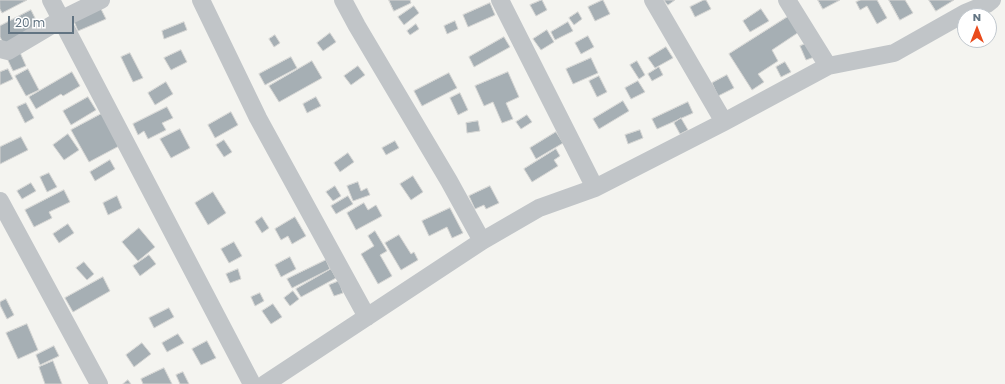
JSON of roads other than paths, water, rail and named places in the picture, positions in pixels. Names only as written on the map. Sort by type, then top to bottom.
[{"type":"street","points":[[51,0],[62,18],[252,384]]},
{"type":"street","points":[[0,49],[8,51],[62,18],[101,0]]},
{"type":"street","points":[[201,0],[258,118],[367,317]]},
{"type":"street","points":[[343,0],[449,181],[482,241]]},
{"type":"street","points":[[500,0],[594,188]]},
{"type":"street","points":[[653,0],[724,122]]},
{"type":"street","points":[[787,0],[828,66]]},
{"type":"street","points":[[265,384],[482,241],[539,208],[594,188],[724,122],[828,66],[894,53],[965,13],[987,4],[992,0]]},
{"type":"street","points":[[0,201],[99,384]]}]
